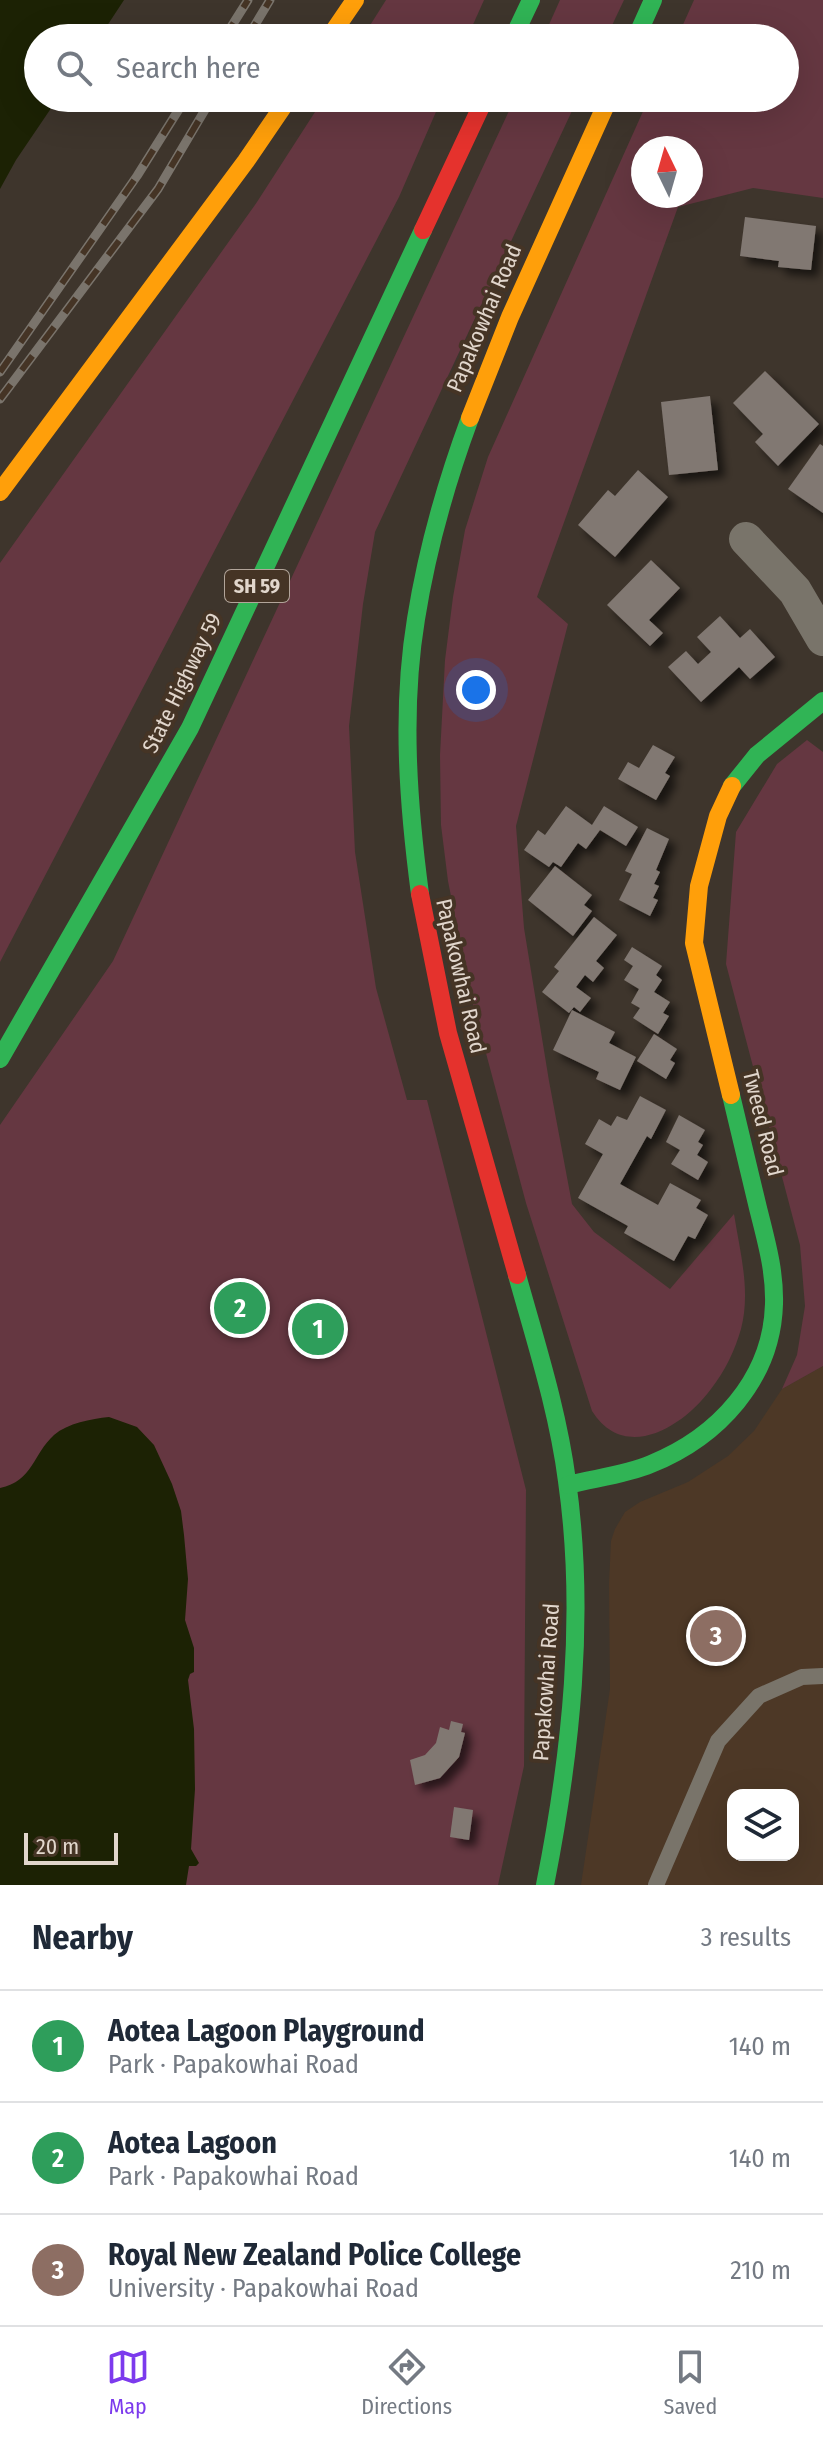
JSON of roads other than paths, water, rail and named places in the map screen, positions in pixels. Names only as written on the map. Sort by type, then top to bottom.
[{"type":"street","points":[[339,24],[355,0]]},
{"type":"street","points":[[520,24],[531,0]]},
{"type":"street","points":[[642,24],[653,0]]},
{"type":"street","points":[[0,492],[279,112]]},
{"type":"street","name":"State Highway 59","points":[[0,1059],[190,728],[478,112]]},
{"type":"street","name":"Papakowhai Road","points":[[545,1885],[570,1731],[576,1655],[568,1485],[534,1333],[469,1110],[432,966],[419,900],[411,833],[407,781],[408,697],[414,624],[453,458],[532,263],[602,112]]},
{"type":"street","points":[[746,539],[795,591],[823,639]]},
{"type":"street","name":"Tweed Road","points":[[568,1485],[650,1464],[701,1439],[718,1425],[746,1392],[765,1351],[774,1307],[771,1262],[694,943],[699,886],[718,816],[734,783],[757,755],[823,701]]},
{"type":"lane","points":[[656,1885],[718,1741],[759,1696],[802,1677],[823,1676]]},
{"type":"railway","points":[[233,24],[248,0]]},
{"type":"railway","points":[[255,24],[270,0]]},
{"type":"railway","points":[[0,372],[137,176],[177,112]]},
{"type":"railway","points":[[0,399],[158,189],[204,112]]},
{"type":"place","name":"Aotea Lagoon","points":[[240,1308]]},
{"type":"place","name":"Aotea Lagoon Playground","points":[[318,1329]]},
{"type":"place","name":"Royal New Zealand Police College","points":[[716,1636]]}]
